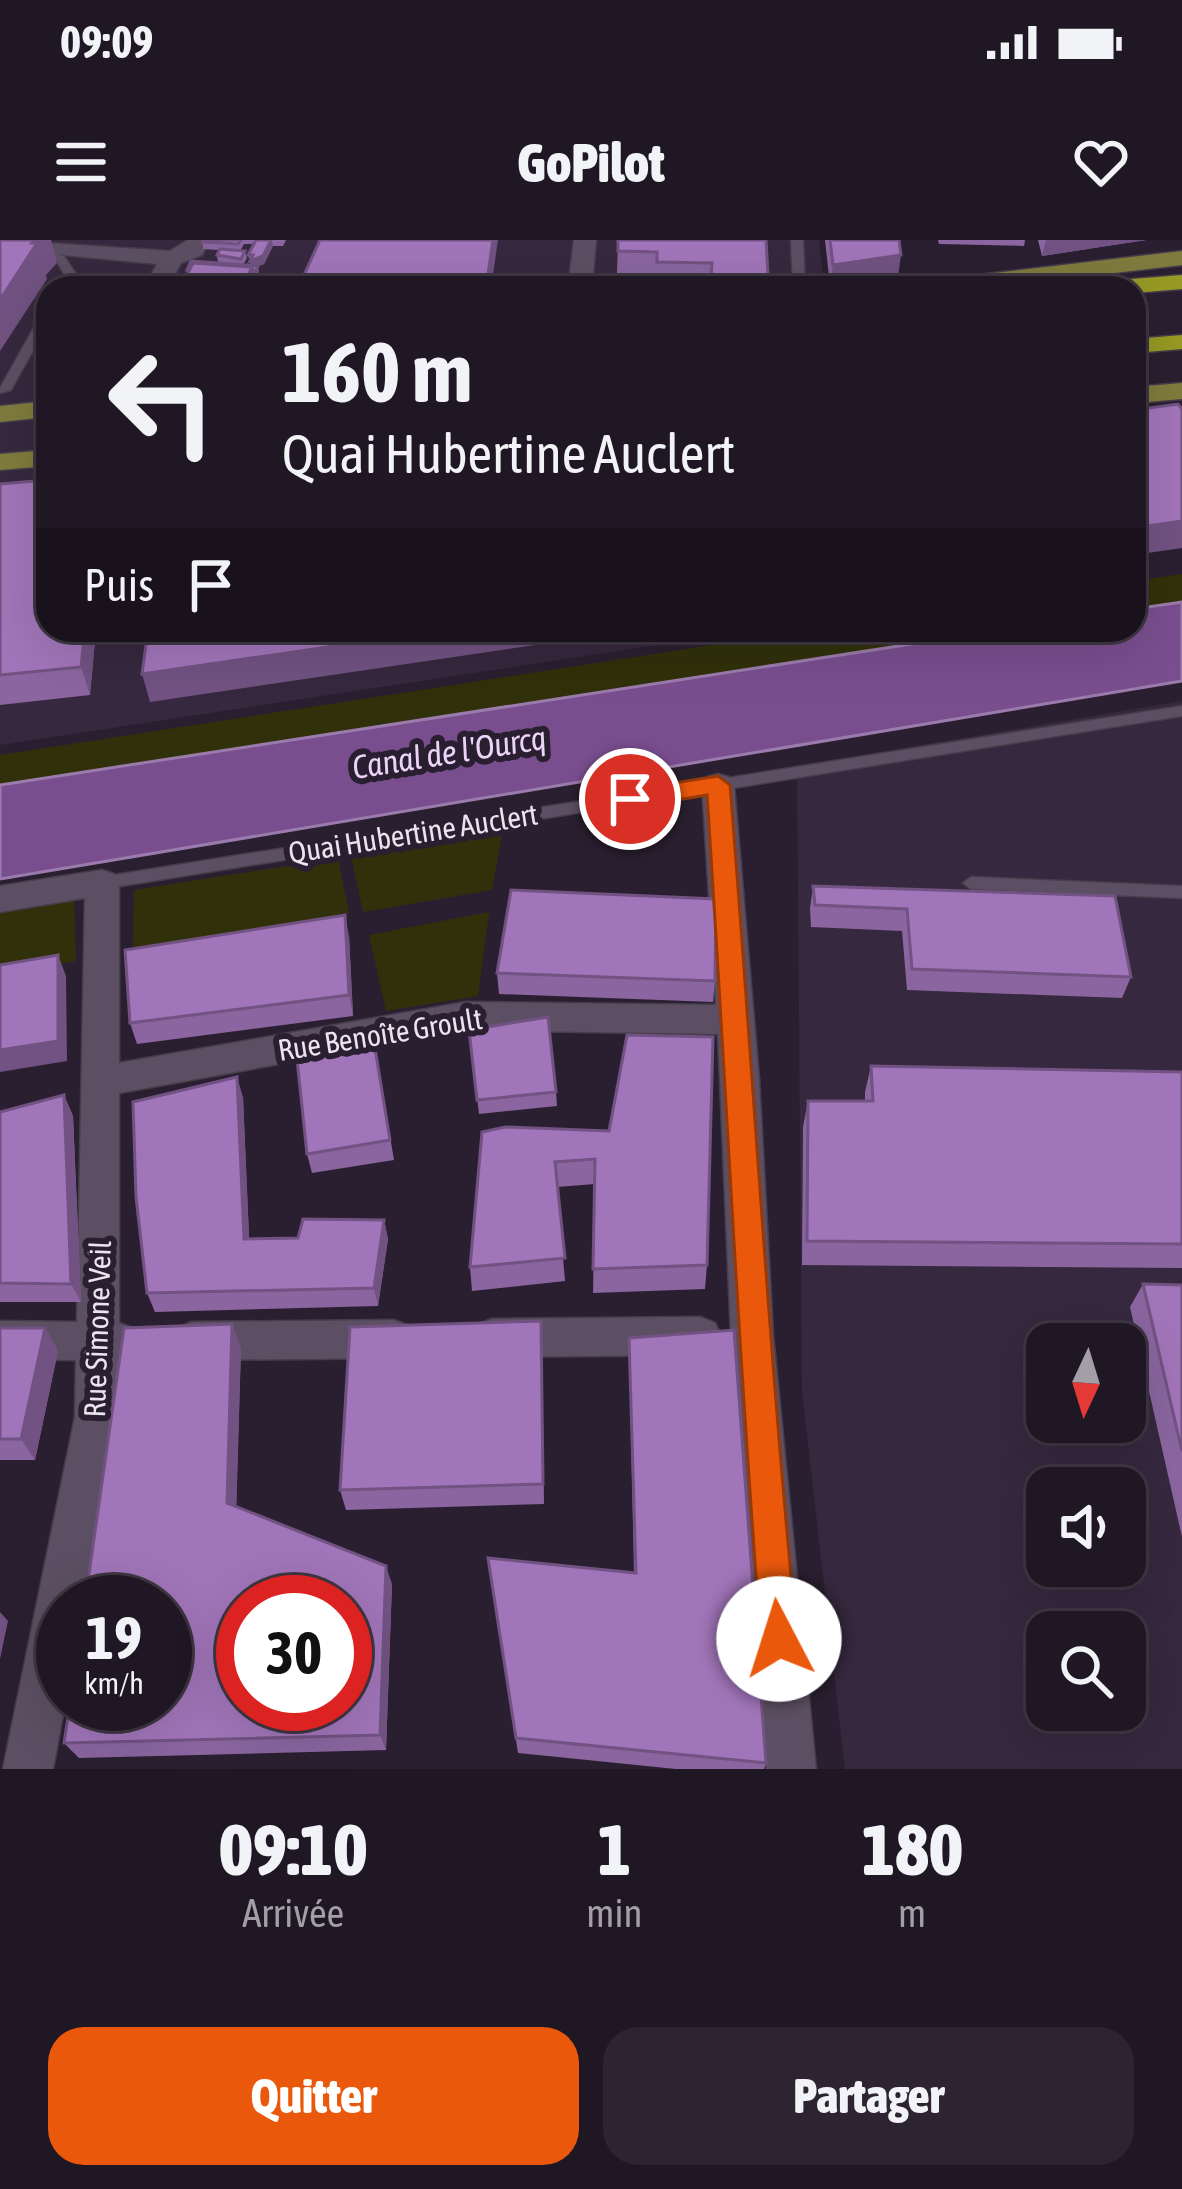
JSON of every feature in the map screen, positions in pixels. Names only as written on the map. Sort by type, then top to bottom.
[{"type":"highway","points":[[1146,285],[1182,282]]},
{"type":"highway","points":[[1146,345],[1182,342]]},
{"type":"main road","points":[[1029,276],[1182,258]]},
{"type":"main road","points":[[2,398],[36,390]]},
{"type":"main road","points":[[1146,394],[1182,391]]},
{"type":"main road","points":[[2,398],[36,407]]},
{"type":"main road","points":[[0,434],[36,432]]},
{"type":"main road","points":[[0,462],[36,459]]},
{"type":"street","points":[[0,242],[87,244],[172,258],[194,250],[199,240]]},
{"type":"street","points":[[581,276],[585,240]]},
{"type":"street","points":[[162,276],[172,258]]},
{"type":"street","points":[[718,785],[740,1079],[752,1335],[790,1769]]},
{"type":"street","name":"Quai Hubertine Auclert","points":[[0,899],[102,883]]},
{"type":"street","name":"Rue Simone Veil","points":[[28,1769],[97,1417],[102,883]]},
{"type":"street","name":"Rue Benoîte Groult","points":[[103,1081],[466,1016],[733,1020]]},
{"type":"street","points":[[0,1340],[752,1335]]},
{"type":"lane","points":[[796,240],[798,276]]},
{"type":"lane","points":[[48,245],[41,253],[61,258],[69,276]]},
{"type":"lane","points":[[2,398],[36,335]]},
{"type":"lane","name":"Quai Hubertine Auclert","points":[[102,883],[1182,711]]},
{"type":"lane","points":[[971,883],[1182,892]]},
{"type":"shaded area","points":[[0,240],[819,240],[823,276],[36,276],[36,642],[677,642],[0,745]]},
{"type":"shaded area","points":[[1182,574],[1182,602],[1146,607],[1146,579]]},
{"type":"shaded area","points":[[732,642],[924,642],[0,785],[0,755]]},
{"type":"shaded area","points":[[1182,701],[1182,1769],[845,1769],[802,1391],[797,766]]},
{"type":"shaded area","points":[[503,830],[492,890],[363,912],[351,856]]},
{"type":"shaded area","points":[[338,858],[349,913],[133,951],[134,890]]},
{"type":"shaded area","points":[[74,900],[76,961],[0,973],[0,911]]},
{"type":"shaded area","points":[[489,912],[478,996],[386,1011],[369,935]]},
{"type":"water","name":"Canal de l'Ourcq","points":[[1182,602],[1182,681],[0,879],[0,785],[924,642],[1146,642],[1146,607]]},
{"type":"building","points":[[0,240],[37,243],[0,300]]},
{"type":"building","points":[[203,240],[241,240],[238,244]]},
{"type":"building","points":[[256,240],[271,240],[263,256],[250,261],[253,255],[248,255]]},
{"type":"building","points":[[320,240],[493,240],[488,276],[304,276]]},
{"type":"building","points":[[618,240],[766,240],[768,274],[711,276],[712,263],[657,262],[657,252],[618,251]]},
{"type":"building","points":[[830,240],[899,240],[901,255],[833,265]]},
{"type":"building","points":[[220,249],[245,251],[241,259],[217,255]]},
{"type":"building","points":[[191,261],[258,266],[254,274],[252,267],[193,263],[187,270]]},
{"type":"building","points":[[193,263],[252,267],[248,276],[186,276]]},
{"type":"building","points":[[1178,404],[1182,409],[1182,521],[1146,526],[1146,408]]},
{"type":"building","points":[[36,481],[36,642],[84,642],[81,667],[0,675],[0,484]]},
{"type":"building","points":[[146,642],[362,642],[142,674]]},
{"type":"building","points":[[813,886],[1115,896],[1131,977],[912,969],[907,909],[815,905]]},
{"type":"building","points":[[511,890],[716,899],[715,981],[497,973]]},
{"type":"building","points":[[345,915],[349,995],[130,1023],[125,950]]},
{"type":"building","points":[[58,955],[58,1041],[0,1050],[0,965]]},
{"type":"building","points":[[548,1017],[556,1092],[477,1100],[469,1030]]},
{"type":"building","points":[[627,1035],[713,1037],[707,1265],[593,1269],[595,1159],[555,1162],[565,1258],[470,1267],[482,1132],[505,1127],[609,1131]]},
{"type":"building","points":[[373,1036],[390,1140],[307,1154],[296,1050]]},
{"type":"building","points":[[871,1066],[1182,1072],[1182,1244],[807,1241],[808,1101],[873,1101]]},
{"type":"building","points":[[237,1077],[244,1239],[298,1238],[303,1219],[384,1220],[374,1288],[147,1293],[136,1197],[133,1102]]},
{"type":"building","points":[[64,1095],[71,1284],[0,1283],[0,1112]]},
{"type":"building","points":[[1143,1284],[1182,1285],[1182,1451]]},
{"type":"building","points":[[541,1321],[543,1484],[340,1490],[350,1327]]},
{"type":"building","points":[[232,1324],[227,1503],[386,1566],[380,1735],[64,1743],[66,1731],[192,1731],[192,1575],[89,1575],[124,1328]]},
{"type":"building","points":[[0,1328],[45,1328],[21,1439],[0,1439]]},
{"type":"building","points":[[734,1330],[766,1763],[516,1738],[488,1558],[636,1573],[629,1338]]},
{"type":"route","points":[[630,799],[718,785],[740,1079],[752,1335],[779,1639]]}]
